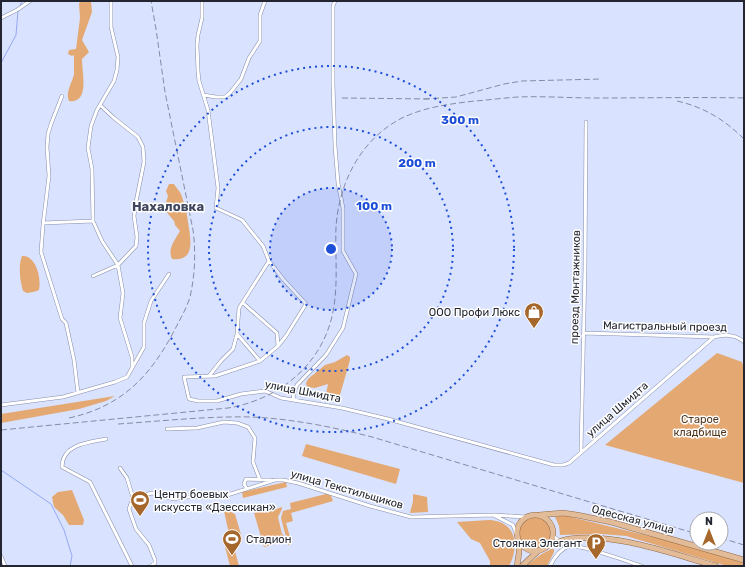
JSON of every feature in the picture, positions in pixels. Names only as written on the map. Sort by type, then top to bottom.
[{"type":"main road","name":"Одесская улица","points":[[539,515],[563,513],[611,522],[744,560]]},
{"type":"main road","points":[[517,566],[519,543],[517,536],[519,525],[526,517],[539,515],[544,517],[552,525],[553,536],[549,545],[544,549],[534,552],[525,549],[519,543]]},
{"type":"main road","name":"Одесская улица","points":[[549,545],[576,538],[617,540],[635,543],[716,566]]},
{"type":"main road","points":[[522,566],[538,551]]},
{"type":"street","points":[[1,18],[30,1]]},
{"type":"street","points":[[111,1],[110,27],[118,62],[114,81],[97,110],[91,126],[88,148],[92,169],[93,221],[102,241],[118,265],[123,292],[120,318],[132,357],[132,367]]},
{"type":"street","name":"улица Шмидта","points":[[202,1],[202,18],[197,45],[198,71],[208,110],[218,188],[216,208],[242,220],[263,246],[269,261],[283,280],[306,304],[296,323],[278,346],[260,361],[215,376],[184,377],[189,399],[217,401],[241,394],[265,391],[281,398],[342,408],[388,419],[554,465],[563,465],[569,463],[714,337]]},
{"type":"street","points":[[203,95],[224,97],[230,93],[241,79],[249,58],[260,41],[260,15],[265,1]]},
{"type":"street","points":[[293,400],[297,384],[326,355],[343,328],[356,274],[343,251],[343,208],[338,183],[335,146],[333,84],[333,6],[335,1]]},
{"type":"street","points":[[62,96],[48,134],[47,147],[49,176],[41,252],[62,319],[66,323],[74,360],[78,393]]},
{"type":"street","points":[[93,276],[118,265],[136,246],[134,216],[144,162],[142,142],[134,132],[120,124],[100,106]]},
{"type":"street","name":"проезд Монтажников","points":[[581,451],[584,333],[586,122]]},
{"type":"street","points":[[43,223],[93,221]]},
{"type":"street","points":[[210,376],[221,361],[233,349],[237,334],[239,308],[269,261]]},
{"type":"street","points":[[1,405],[63,397],[127,377],[144,347],[144,323],[151,301],[169,274]]},
{"type":"street","points":[[243,303],[277,333],[278,346]]},
{"type":"street","name":"Магистральный проезд","points":[[584,333],[714,337],[726,335],[734,336],[744,342]]},
{"type":"street","points":[[237,334],[260,361]]},
{"type":"street","points":[[168,429],[197,428],[224,422],[248,426],[255,438],[253,462],[260,480]]},
{"type":"street","points":[[106,439],[76,446],[62,461],[62,467],[90,482],[132,566]]},
{"type":"street","points":[[120,468],[127,478],[133,498],[129,509],[136,529],[149,545],[155,560],[155,563],[151,566]]},
{"type":"street","points":[[247,489],[244,484],[246,479],[275,480]]},
{"type":"street","name":"улица Текстильщиков","points":[[133,498],[152,493],[174,499],[182,496],[221,497],[275,480],[298,483],[376,508],[411,517],[494,515],[526,517]]},
{"type":"street","points":[[494,515],[513,525],[517,536]]},
{"type":"street","points":[[553,536],[568,546],[585,548],[642,566]]},
{"type":"street","points":[[550,566],[555,556],[568,546]]},
{"type":"street","points":[[1,556],[5,566]]},
{"type":"green space","points":[[83,1],[91,1],[92,12],[82,40],[89,52],[82,59],[83,86],[80,98],[76,101],[69,101],[68,91],[74,74],[74,55],[72,56],[68,54],[69,50],[76,49],[80,18],[79,3]]},
{"type":"green space","points":[[169,184],[174,184],[180,192],[184,203],[190,234],[189,252],[180,259],[172,259],[170,252],[172,245],[180,231],[164,209],[168,196],[166,191]]},
{"type":"green space","points":[[22,256],[28,257],[36,267],[40,281],[39,290],[27,293],[23,291],[20,274]]},
{"type":"green space","name":"Старое кладбище","points":[[717,353],[742,362],[744,369],[744,483],[605,445]]},
{"type":"green space","points":[[347,355],[350,357],[350,360],[338,402],[329,398],[326,394],[328,384],[315,388],[307,387],[306,383],[308,379],[325,365],[335,362]]},
{"type":"green space","points":[[115,396],[106,401],[79,409],[1,423],[1,414]]},
{"type":"green space","points":[[306,444],[400,469],[396,484],[302,456]]},
{"type":"green space","points":[[286,482],[287,487],[243,498],[242,492]]},
{"type":"green space","points":[[72,490],[84,520],[83,525],[69,525],[63,515],[54,507],[52,497],[58,492]]},
{"type":"green space","points":[[330,493],[333,501],[291,513],[293,521],[286,523],[292,544],[288,545],[281,518],[283,511],[291,509],[290,503]]},
{"type":"green space","points":[[413,494],[427,497],[428,512],[410,513]]},
{"type":"green space","points":[[225,506],[227,506],[229,511],[235,514],[242,538],[225,543],[229,534],[224,511]]},
{"type":"green space","points":[[282,507],[278,517],[282,534],[269,538],[283,534],[285,541],[264,547],[254,513],[263,511],[264,513]]},
{"type":"green space","points":[[563,515],[673,542],[689,547],[689,551],[703,551],[744,563],[744,566],[727,566],[626,536],[601,534],[560,535],[559,526],[555,517]]},
{"type":"green space","points":[[535,517],[541,518],[548,524],[551,533],[550,539],[544,546],[535,549],[529,548],[522,542],[519,533],[520,527],[526,520]]},
{"type":"green space","points":[[489,520],[498,521],[505,525],[513,536],[515,543],[514,551],[509,566],[490,566],[490,561],[480,543],[471,539],[457,522]]},
{"type":"green space","name":"Стадион","points":[[233,544],[239,566],[230,566],[225,547]]},
{"type":"green space","points":[[554,549],[554,552],[547,566],[526,566],[540,555]]},
{"type":"waterway","points":[[20,6],[22,1]]},
{"type":"waterway","points":[[1,63],[16,35],[18,11]]},
{"type":"waterway","points":[[1,470],[51,504],[64,530],[72,556],[70,566]]},
{"type":"railway","points":[[69,418],[87,413],[118,398],[143,377],[154,364],[173,333],[190,297],[192,289],[195,256],[193,230],[165,92],[151,1]]},
{"type":"railway","points":[[424,99],[456,97],[504,84],[522,81],[601,79]]},
{"type":"railway","points":[[1,430],[228,408],[248,403],[266,396],[283,386],[298,374],[311,360],[322,344],[329,326],[335,296],[336,227],[338,210],[347,178],[364,150],[388,127],[402,118],[419,111],[447,105],[518,97],[744,98]]},
{"type":"railway","points":[[342,98],[430,99]]},
{"type":"railway","points":[[677,101],[714,115],[744,139]]},
{"type":"railway","points":[[118,424],[202,418],[252,417],[328,427],[372,437],[689,532]]},
{"type":"railway","points":[[729,540],[744,545]]},
{"type":"place","name":"ООО Профи Люкс","points":[[534,329]]},
{"type":"place","name":"Центр боевых искусств «Дзессикан»","points":[[140,517]]},
{"type":"place","name":"Стадион","points":[[232,556]]},
{"type":"place","name":"Стоянка Элегант","points":[[596,560]]},
{"type":"district","name":"Нахаловка","points":[[168,206]]}]
